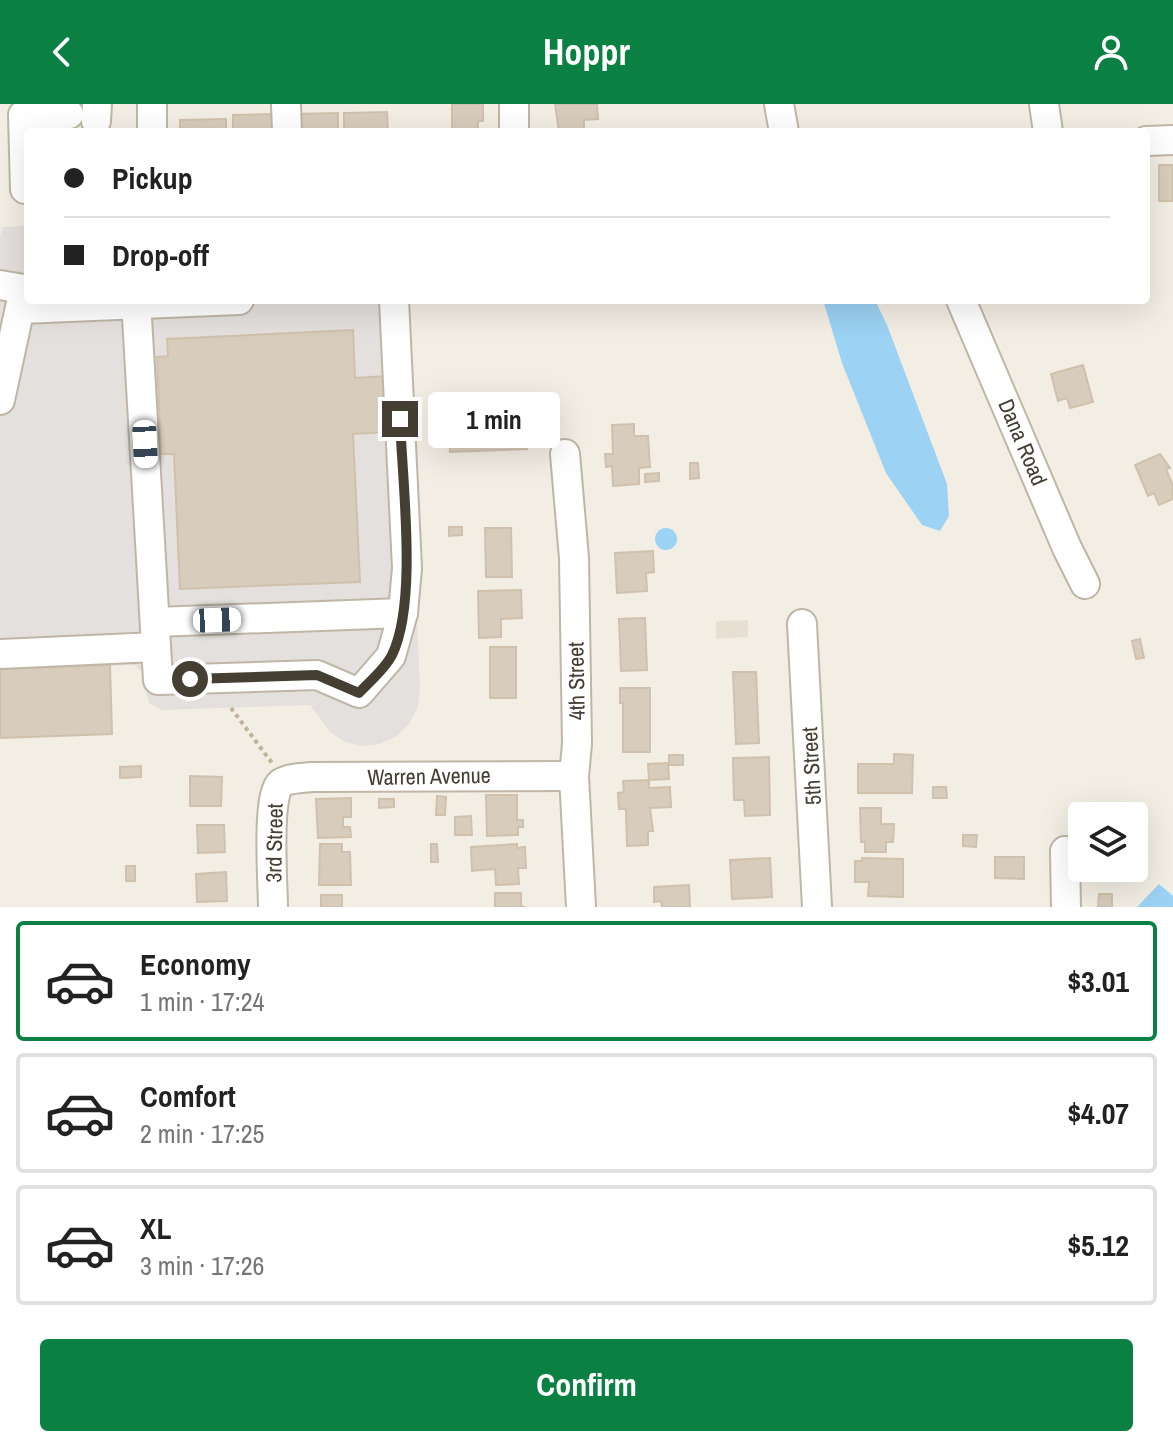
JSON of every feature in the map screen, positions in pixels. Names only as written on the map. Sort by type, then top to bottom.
[{"type":"street","points":[[4,104],[4,134],[15,189]]},
{"type":"street","points":[[152,104],[152,128]]},
{"type":"street","points":[[286,104],[287,128]]},
{"type":"street","points":[[514,104],[514,128]]},
{"type":"street","points":[[779,104],[783,128]]},
{"type":"street","points":[[1044,104],[1047,128]]},
{"type":"street","points":[[15,189],[23,115],[87,113]]},
{"type":"street","points":[[1150,141],[1173,140]]},
{"type":"street","points":[[0,285],[24,289],[0,400]]},
{"type":"street","points":[[21,309],[103,304]]},
{"type":"street","points":[[136,304],[158,680],[317,675],[359,693],[391,656],[403,613],[407,568],[394,304]]},
{"type":"street","name":"Dana Road","points":[[963,304],[1085,584]]},
{"type":"street","name":"4th Street","points":[[565,454],[574,558],[577,744],[574,776],[581,907]]},
{"type":"street","points":[[0,654],[155,634],[403,613]]},
{"type":"street","name":"5th Street","points":[[802,624],[817,907]]},
{"type":"street","name":"Warren Avenue","points":[[282,782],[312,777],[574,776]]},
{"type":"street","name":"3rd Street","points":[[273,907],[272,814],[276,789],[282,782]]},
{"type":"street","points":[[1065,851],[1066,907]]},
{"type":"path","points":[[231,708],[268,753],[282,782]]},
{"type":"shaded area","points":[[24,226],[24,304],[404,304],[420,690],[418,707],[409,724],[397,736],[380,744],[362,746],[345,742],[330,732],[310,705],[161,710],[149,703],[142,672],[134,665],[0,669],[0,236],[3,227]],"holes":[[[353,331],[355,378],[384,376],[387,432],[353,434],[359,582],[180,589],[174,454],[161,454],[157,357],[168,356],[167,339]]]},
{"type":"shaded area","points":[[748,620],[748,637],[716,639],[716,621]]},
{"type":"water","points":[[824,304],[877,304],[947,484],[949,516],[940,531],[922,525],[886,473],[842,363]]},
{"type":"water","points":[[662,528],[670,528],[677,539],[670,550],[662,550],[655,543],[655,535]]},
{"type":"water","points":[[1159,884],[1173,896],[1173,907],[1137,907]]},
{"type":"building","points":[[452,104],[483,104],[483,121],[478,121],[478,128],[452,128]]},
{"type":"building","points":[[555,104],[597,104],[598,119],[584,120],[584,128],[558,128]]},
{"type":"building","points":[[387,112],[388,128],[344,128],[344,113]]},
{"type":"building","points":[[338,113],[338,128],[295,128],[294,114]]},
{"type":"building","points":[[276,114],[277,128],[233,128],[233,115]]},
{"type":"building","points":[[226,119],[226,128],[180,128],[180,120]]},
{"type":"building","points":[[1159,165],[1173,165],[1173,201],[1159,201]]},
{"type":"building","points":[[353,330],[355,378],[385,376],[387,432],[353,434],[360,582],[180,589],[174,454],[161,454],[157,357],[168,356],[167,339]]},
{"type":"building","points":[[1083,365],[1093,402],[1070,408],[1067,398],[1058,401],[1051,374]]},
{"type":"building","points":[[526,412],[527,449],[450,452],[449,415]]},
{"type":"building","points":[[634,424],[634,436],[648,436],[650,467],[639,468],[639,484],[613,486],[612,466],[606,467],[605,454],[613,454],[612,425]]},
{"type":"building","points":[[1160,454],[1170,468],[1166,469],[1173,486],[1173,499],[1159,505],[1154,493],[1148,496],[1135,465]]},
{"type":"building","points":[[690,463],[698,463],[699,478],[690,479]]},
{"type":"building","points":[[659,473],[659,481],[645,482],[645,474]]},
{"type":"building","points":[[449,527],[462,527],[462,535],[449,536]]},
{"type":"building","points":[[485,528],[511,528],[512,577],[486,577]]},
{"type":"building","points":[[653,551],[654,572],[646,573],[647,591],[617,593],[615,553]]},
{"type":"building","points":[[521,590],[522,618],[501,619],[501,637],[479,638],[478,591]]},
{"type":"building","points":[[645,618],[647,670],[621,671],[619,619]]},
{"type":"building","points":[[1140,639],[1144,658],[1136,659],[1132,641]]},
{"type":"building","points":[[490,647],[516,647],[516,698],[490,698]]},
{"type":"building","points":[[110,665],[112,734],[0,738],[0,669]]},
{"type":"building","points":[[733,672],[756,672],[759,743],[736,744]]},
{"type":"building","points":[[620,688],[650,688],[650,752],[623,752]]},
{"type":"building","points":[[894,754],[913,755],[912,793],[858,793],[858,764],[894,764]]},
{"type":"building","points":[[669,755],[683,755],[683,765],[669,765]]},
{"type":"building","points":[[769,757],[770,815],[745,816],[744,800],[734,800],[733,758]]},
{"type":"building","points":[[668,763],[669,779],[649,780],[648,764]]},
{"type":"building","points":[[141,766],[141,777],[120,778],[120,767]]},
{"type":"building","points":[[190,776],[222,777],[221,806],[190,806]]},
{"type":"building","points":[[649,780],[649,788],[670,787],[671,807],[650,808],[653,831],[648,831],[648,845],[627,846],[626,809],[619,809],[618,793],[624,792],[623,781]]},
{"type":"building","points":[[933,787],[946,787],[947,798],[933,798]]},
{"type":"building","points":[[486,795],[517,795],[517,820],[523,820],[523,827],[518,827],[518,835],[487,836]]},
{"type":"building","points":[[437,796],[446,797],[445,815],[436,815]]},
{"type":"building","points":[[351,798],[351,817],[343,817],[343,827],[350,827],[351,837],[318,838],[316,799]]},
{"type":"building","points":[[379,799],[394,799],[394,807],[379,808]]},
{"type":"building","points":[[860,808],[881,808],[881,824],[894,824],[893,842],[886,842],[886,852],[865,852],[865,842],[861,842]]},
{"type":"building","points":[[471,816],[472,835],[455,835],[455,817]]},
{"type":"building","points":[[197,825],[224,825],[225,852],[198,853]]},
{"type":"building","points":[[963,835],[977,835],[976,847],[963,846]]},
{"type":"building","points":[[320,844],[342,844],[342,852],[350,852],[351,885],[319,885]]},
{"type":"building","points":[[431,844],[437,844],[438,862],[431,862]]},
{"type":"building","points":[[517,844],[517,848],[525,847],[526,868],[518,868],[519,884],[496,885],[495,869],[472,871],[471,847]]},
{"type":"building","points":[[995,857],[1024,857],[1024,879],[995,878]]},
{"type":"building","points":[[770,858],[772,897],[732,899],[730,860]]},
{"type":"building","points":[[862,858],[903,859],[903,897],[868,896],[869,882],[855,882],[855,861],[862,861]]},
{"type":"building","points":[[126,866],[135,866],[135,881],[126,881]]},
{"type":"building","points":[[226,872],[227,901],[197,902],[196,874]]},
{"type":"building","points":[[689,885],[690,907],[662,907],[661,901],[654,902],[654,887]]},
{"type":"building","points":[[495,893],[521,893],[521,906],[525,907],[495,907]]},
{"type":"building","points":[[1099,894],[1112,894],[1112,907],[1098,907]]},
{"type":"building","points":[[321,895],[342,895],[342,907],[321,907]]},
{"type":"route","points":[[190,679],[317,675],[359,693],[391,656],[403,613],[407,568],[400,419]]}]
